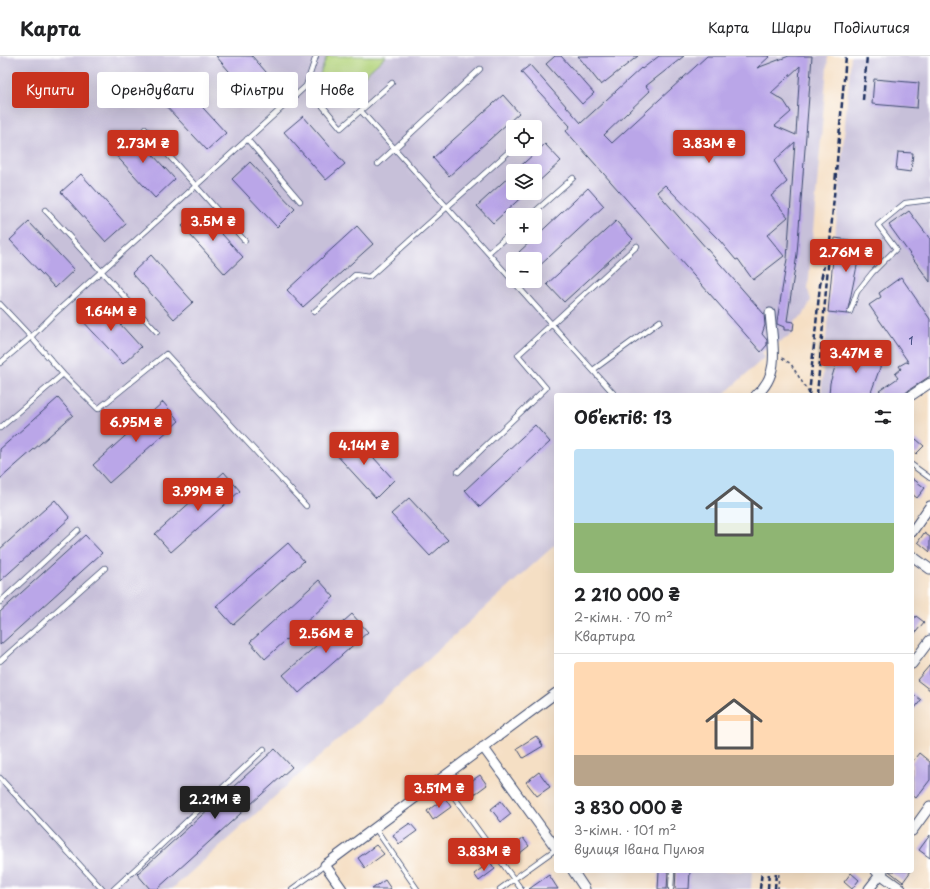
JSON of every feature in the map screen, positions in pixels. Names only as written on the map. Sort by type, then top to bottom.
[{"type":"street","points":[[758,393],[767,383],[774,365],[770,313]]},
{"type":"street","points":[[914,394],[930,383]]},
{"type":"street","points":[[914,529],[930,506]]},
{"type":"street","points":[[914,557],[930,569]]},
{"type":"street","points":[[914,661],[930,640]]},
{"type":"street","points":[[342,889],[325,865],[554,694]]},
{"type":"street","points":[[483,747],[554,846]]},
{"type":"street","points":[[914,828],[930,806]]},
{"type":"street","points":[[574,873],[586,889]]},
{"type":"street","points":[[870,889],[879,873]]},
{"type":"street","points":[[881,873],[901,889]]},
{"type":"lane","points":[[311,72],[316,56]]},
{"type":"lane","points":[[378,164],[480,69]]},
{"type":"lane","points":[[325,108],[342,128],[392,82]]},
{"type":"lane","points":[[0,363],[31,337],[101,271],[306,86]]},
{"type":"lane","points":[[360,111],[506,273]]},
{"type":"lane","points":[[145,129],[245,241]]},
{"type":"lane","points":[[247,139],[300,200]]},
{"type":"lane","points":[[314,312],[355,274],[369,277],[506,154]]},
{"type":"lane","points":[[539,208],[573,178]]},
{"type":"lane","points":[[850,312],[857,292],[872,273],[896,249],[878,224],[905,203],[930,200]]},
{"type":"lane","points":[[45,210],[157,332]]},
{"type":"lane","points":[[488,253],[506,237]]},
{"type":"lane","points":[[458,472],[546,388],[518,355],[637,246]]},
{"type":"lane","points":[[519,288],[613,393]]},
{"type":"lane","points":[[0,304],[63,374],[98,409],[166,354],[306,506]]},
{"type":"lane","points":[[593,370],[660,321]]},
{"type":"lane","points":[[0,428],[63,374]]},
{"type":"lane","points":[[914,466],[930,478]]},
{"type":"lane","points":[[0,602],[78,530]]},
{"type":"lane","points":[[0,661],[105,568]]},
{"type":"lane","points":[[114,889],[264,749]]},
{"type":"lane","points":[[0,778],[102,889]]},
{"type":"lane","points":[[441,779],[521,889]]},
{"type":"lane","points":[[375,827],[417,889]]},
{"type":"lane","points":[[500,889],[554,850]]},
{"type":"lane","points":[[292,889],[325,865]]},
{"type":"lane","points":[[671,889],[672,873]]},
{"type":"path","points":[[773,354],[791,364],[809,393]]},
{"type":"path","points":[[778,889],[779,873]]},
{"type":"shaded area","points":[[0,56],[828,56],[808,290],[811,300],[803,316],[794,322],[793,334],[762,352],[765,357],[725,393],[554,393],[554,546],[172,889],[0,889]]},
{"type":"shaded area","points":[[851,56],[930,56],[930,376],[906,393],[821,393]]},
{"type":"shaded area","points":[[678,873],[752,873],[751,889],[677,889]]},
{"type":"green space","points":[[327,56],[386,56],[368,72],[321,72]]},
{"type":"building","points":[[216,56],[252,56],[266,72],[230,72]]},
{"type":"building","points":[[555,56],[561,56],[594,93],[582,104],[546,64]]},
{"type":"building","points":[[578,56],[638,56],[601,85]]},
{"type":"building","points":[[659,56],[684,56],[646,86],[650,91],[604,135],[612,143],[707,56],[770,56],[757,68],[789,56],[812,56],[797,254],[787,321],[794,322],[793,330],[784,330],[784,327],[777,324],[777,321],[787,259],[795,142],[774,161],[787,182],[771,196],[788,217],[767,235],[784,256],[753,280],[738,259],[736,260],[720,241],[665,185],[657,192],[764,314],[765,325],[762,334],[767,340],[767,345],[761,352],[566,131],[570,126],[521,72],[530,65],[581,123],[641,68],[642,69]],"holes":[[[800,66],[796,135],[775,126],[791,112],[784,101],[771,93]]]},
{"type":"building","points":[[874,79],[919,83],[917,108],[872,104]]},
{"type":"building","points":[[503,95],[519,113],[511,120],[506,120],[506,125],[449,176],[433,158]]},
{"type":"building","points":[[168,108],[203,108],[226,133],[207,150]]},
{"type":"building","points":[[303,116],[345,164],[326,180],[284,132]]},
{"type":"building","points":[[131,131],[175,179],[155,198],[111,150]]},
{"type":"building","points":[[545,144],[561,161],[542,179],[542,164],[523,164],[532,156],[542,156],[542,147]]},
{"type":"building","points":[[898,152],[913,153],[911,172],[896,170]]},
{"type":"building","points":[[250,162],[295,209],[277,227],[232,179]]},
{"type":"building","points":[[81,174],[126,224],[106,242],[61,192]]},
{"type":"building","points":[[506,179],[506,200],[518,200],[510,208],[506,208],[506,211],[493,223],[477,206]]},
{"type":"building","points":[[588,188],[604,206],[542,264],[542,252],[519,252],[528,244],[542,244],[542,231]]},
{"type":"building","points":[[200,210],[243,257],[225,274],[182,226]]},
{"type":"building","points":[[909,211],[930,239],[930,282],[889,225]]},
{"type":"building","points":[[616,221],[633,239],[564,302],[547,284]]},
{"type":"building","points":[[29,222],[74,270],[55,288],[10,240]]},
{"type":"building","points":[[357,226],[373,244],[303,307],[287,290]]},
{"type":"building","points":[[835,238],[849,240],[860,246],[875,248],[872,263],[858,261],[847,314],[828,312]]},
{"type":"building","points":[[151,255],[193,302],[174,319],[132,273]]},
{"type":"building","points":[[901,277],[930,319],[930,376],[905,393],[880,393],[879,391],[898,378],[895,374],[901,369],[899,366],[906,362],[909,363],[869,305],[881,297],[879,293]]},
{"type":"building","points":[[99,301],[141,347],[123,364],[80,318]]},
{"type":"building","points":[[865,347],[885,354],[871,393],[829,393],[830,383],[839,354],[860,360]]},
{"type":"building","points":[[58,398],[73,415],[0,479],[0,449]]},
{"type":"building","points":[[163,402],[179,421],[109,483],[93,465]]},
{"type":"building","points":[[535,425],[550,442],[480,507],[465,490]]},
{"type":"building","points":[[352,434],[394,480],[376,498],[333,451]]},
{"type":"building","points":[[916,439],[924,446],[916,454],[914,452],[914,442]]},
{"type":"building","points":[[224,472],[240,491],[171,552],[155,534]]},
{"type":"building","points":[[914,480],[925,488],[917,498],[914,496]]},
{"type":"building","points":[[409,498],[448,540],[430,556],[391,514]]},
{"type":"building","points":[[55,500],[70,518],[0,581],[0,549]]},
{"type":"building","points":[[924,533],[930,537],[930,552],[918,542]]},
{"type":"building","points":[[85,535],[102,553],[0,645],[0,612]]},
{"type":"building","points":[[288,543],[304,561],[233,625],[216,606]]},
{"type":"building","points":[[319,580],[334,597],[265,659],[250,642]]},
{"type":"building","points":[[352,614],[368,632],[299,693],[283,675]]},
{"type":"building","points":[[916,616],[924,622],[914,634],[914,619]]},
{"type":"building","points":[[930,665],[930,690],[917,680]]},
{"type":"building","points":[[914,695],[921,700],[914,709]]},
{"type":"building","points":[[536,736],[543,746],[523,758],[517,748]]},
{"type":"building","points":[[275,749],[292,767],[157,889],[150,889],[137,874]]},
{"type":"building","points":[[919,753],[930,762],[930,780],[916,798],[914,796],[914,759]]},
{"type":"building","points":[[539,772],[550,787],[537,796],[526,782]]},
{"type":"building","points":[[480,775],[487,785],[472,796],[464,786]]},
{"type":"building","points":[[445,798],[451,807],[433,820],[427,811]]},
{"type":"building","points":[[501,801],[511,814],[501,822],[491,809]]},
{"type":"building","points":[[410,823],[417,831],[399,844],[393,835]]},
{"type":"building","points":[[930,835],[930,858],[919,850]]},
{"type":"building","points":[[523,838],[529,846],[515,857],[509,848]]},
{"type":"building","points":[[376,845],[384,854],[365,868],[358,858]]},
{"type":"building","points":[[490,862],[495,869],[479,881],[474,874]]},
{"type":"building","points":[[659,873],[668,873],[667,889],[658,889]]},
{"type":"building","points":[[676,873],[690,873],[689,889],[675,889]]},
{"type":"building","points":[[851,873],[859,880],[852,889],[844,882]]},
{"type":"building","points":[[892,873],[910,873],[903,882]]},
{"type":"building","points":[[549,875],[558,889],[529,889]]},
{"type":"building","points":[[385,880],[391,889],[372,889]]},
{"type":"railway","points":[[817,393],[846,56]]},
{"type":"railway","points":[[863,100],[867,56]]},
{"type":"railway","points":[[809,393],[820,285],[824,266]]},
{"type":"railway","points":[[760,889],[762,873]]},
{"type":"railway","points":[[768,889],[769,873]]},
{"type":"railway","points":[[775,889],[776,873]]}]
